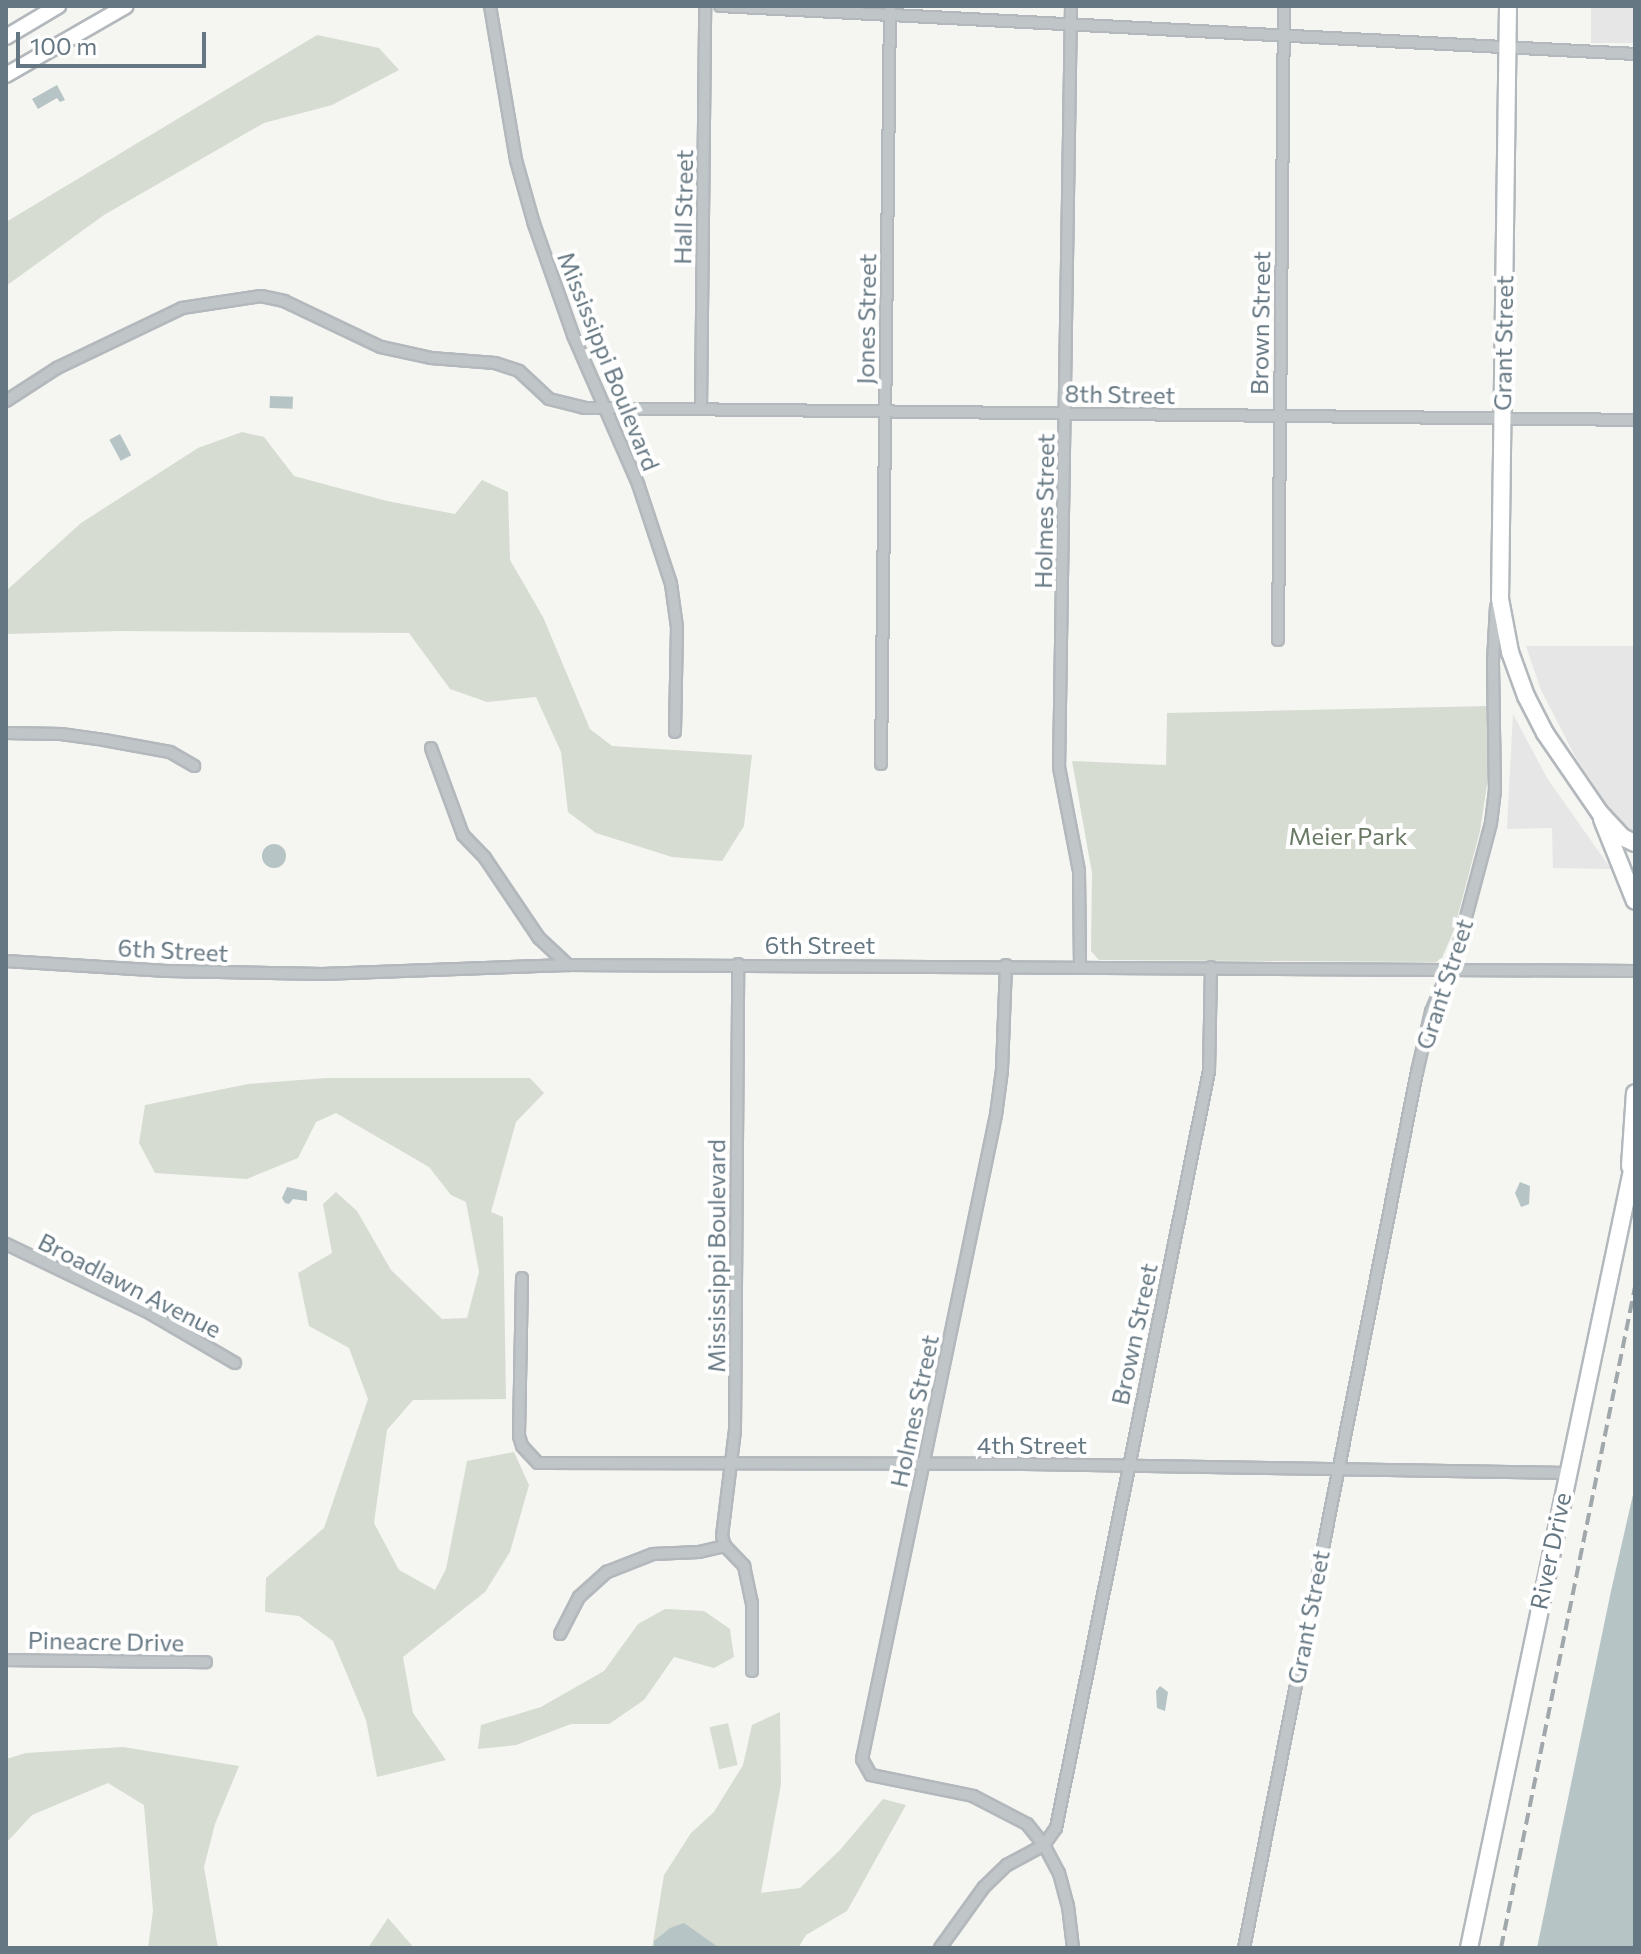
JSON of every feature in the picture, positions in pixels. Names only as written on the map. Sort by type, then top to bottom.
[{"type":"main road","points":[[6,37],[58,6]]},
{"type":"main road","points":[[6,75],[126,6]]},
{"type":"main road","name":"Grant Street","points":[[1500,545],[1508,6]]},
{"type":"main road","points":[[1500,545],[1500,599],[1510,652],[1526,696],[1545,733],[1600,813],[1622,837],[1635,843]]},
{"type":"main road","points":[[1600,813],[1635,901]]},
{"type":"main road","name":"River Drive","points":[[1469,1948],[1633,1162],[1635,1093]]},
{"type":"street","name":"Mississippi Boulevard","points":[[490,6],[516,160],[534,224],[573,335],[638,484],[671,584],[677,627],[675,732]]},
{"type":"street","name":"Hall Street","points":[[701,409],[705,6]]},
{"type":"street","points":[[720,6],[890,10],[1071,25],[1635,54]]},
{"type":"street","name":"Holmes Street","points":[[1071,6],[1059,767],[1079,871],[1080,967]]},
{"type":"street","name":"Brown Street","points":[[1278,640],[1284,6]]},
{"type":"street","name":"Jones Street","points":[[881,764],[890,10]]},
{"type":"street","name":"8th Street","points":[[6,401],[57,368],[182,308],[261,296],[284,301],[381,347],[431,358],[495,363],[519,371],[549,399],[584,408],[1635,420]]},
{"type":"street","name":"Grant Street","points":[[1244,1948],[1417,1072],[1431,1012],[1457,951],[1491,823],[1493,662],[1500,545]]},
{"type":"street","points":[[6,733],[61,734],[104,740],[170,752],[194,766]]},
{"type":"street","points":[[431,748],[463,835],[485,858],[539,938],[568,965]]},
{"type":"street","name":"6th Street","points":[[6,961],[167,971],[322,974],[568,965],[738,964],[1635,971]]},
{"type":"street","name":"Mississippi Boulevard","points":[[725,1546],[722,1536],[735,1430],[738,964]]},
{"type":"street","name":"Holmes Street","points":[[1006,965],[1002,1070],[996,1115],[862,1759],[871,1775],[973,1796],[1014,1816],[1037,1833],[1059,1873],[1068,1906],[1073,1948]]},
{"type":"street","name":"Brown Street","points":[[1044,1845],[1056,1828],[1060,1810],[1209,1071],[1211,967]]},
{"type":"street","name":"Broadlawn Avenue","points":[[6,1244],[146,1311],[235,1363]]},
{"type":"street","name":"4th Street","points":[[522,1278],[520,1429],[522,1446],[538,1463],[923,1464],[1567,1473]]},
{"type":"street","points":[[560,1634],[579,1597],[607,1572],[653,1554],[699,1552],[725,1546],[744,1566],[747,1578],[752,1603],[752,1671]]},
{"type":"street","name":"Pineacre Drive","points":[[6,1660],[206,1662]]},
{"type":"street","points":[[940,1948],[984,1887],[1007,1865],[1044,1845]]},
{"type":"shaded area","points":[[1591,6],[1635,6],[1635,43],[1591,43]]},
{"type":"shaded area","points":[[57,85],[65,100],[60,102],[57,98],[38,109],[32,99]]},
{"type":"shaded area","points":[[270,396],[293,397],[293,409],[270,408]]},
{"type":"shaded area","points":[[120,434],[131,455],[121,461],[109,440]]},
{"type":"shaded area","points":[[1526,646],[1635,646],[1635,831],[1624,830],[1576,758],[1541,690]]},
{"type":"shaded area","points":[[1513,714],[1547,778],[1611,869],[1553,868],[1552,828],[1507,829]]},
{"type":"shaded area","points":[[274,844],[283,847],[286,856],[283,865],[274,868],[265,865],[262,856],[265,847]]},
{"type":"shaded area","points":[[1520,1182],[1530,1186],[1529,1204],[1521,1207],[1515,1193]]},
{"type":"shaded area","points":[[287,1187],[307,1191],[307,1201],[293,1199],[289,1204],[285,1203],[282,1198]]},
{"type":"shaded area","points":[[1635,1486],[1635,1948],[1537,1948],[1611,1591]]},
{"type":"shaded area","points":[[1160,1686],[1168,1692],[1165,1711],[1157,1708],[1156,1691]]},
{"type":"shaded area","points":[[684,1923],[718,1948],[654,1948],[654,1941],[670,1928]]},
{"type":"green space","points":[[317,35],[379,48],[399,70],[332,105],[264,123],[104,215],[6,286],[6,222]]},
{"type":"green space","points":[[242,432],[264,437],[294,476],[387,501],[455,514],[482,480],[508,492],[510,560],[543,617],[590,729],[612,746],[752,755],[744,826],[722,861],[672,857],[596,833],[568,812],[561,752],[536,697],[487,702],[450,689],[409,633],[119,631],[6,634],[6,591],[81,523],[198,448]]},
{"type":"green space","name":"Meier Park","points":[[1490,706],[1489,772],[1480,831],[1454,930],[1442,958],[1436,962],[1099,960],[1091,951],[1092,873],[1072,761],[1166,765],[1167,713]]},
{"type":"green space","points":[[326,1078],[530,1078],[544,1093],[516,1122],[491,1212],[503,1217],[506,1399],[413,1400],[387,1430],[374,1523],[399,1570],[435,1590],[446,1569],[467,1461],[514,1452],[529,1485],[510,1552],[485,1592],[403,1657],[413,1713],[446,1760],[377,1777],[366,1720],[333,1641],[299,1616],[265,1612],[266,1578],[324,1528],[368,1399],[349,1348],[309,1326],[298,1273],[332,1253],[323,1204],[336,1192],[357,1211],[391,1270],[442,1319],[467,1318],[479,1272],[466,1202],[451,1195],[429,1167],[336,1113],[316,1122],[298,1158],[247,1179],[155,1173],[139,1143],[145,1105],[248,1084]]},
{"type":"green space","points":[[665,1609],[704,1611],[730,1629],[734,1657],[714,1668],[674,1657],[644,1700],[609,1724],[571,1724],[516,1745],[478,1749],[481,1725],[541,1707],[604,1671],[638,1624]]},
{"type":"green space","points":[[780,1712],[781,1784],[761,1893],[800,1888],[840,1850],[883,1799],[906,1805],[847,1911],[806,1935],[798,1948],[652,1948],[664,1875],[691,1833],[714,1812],[743,1765],[752,1725]]},
{"type":"green space","points":[[728,1723],[738,1765],[719,1769],[709,1727]]},
{"type":"green space","points":[[123,1747],[239,1766],[215,1824],[204,1867],[218,1948],[148,1948],[153,1911],[144,1805],[108,1783],[32,1815],[6,1843],[6,1759],[26,1753]]},
{"type":"green space","points":[[388,1918],[414,1948],[368,1948]]},
{"type":"railway","points":[[1501,1948],[1635,1287]]}]
